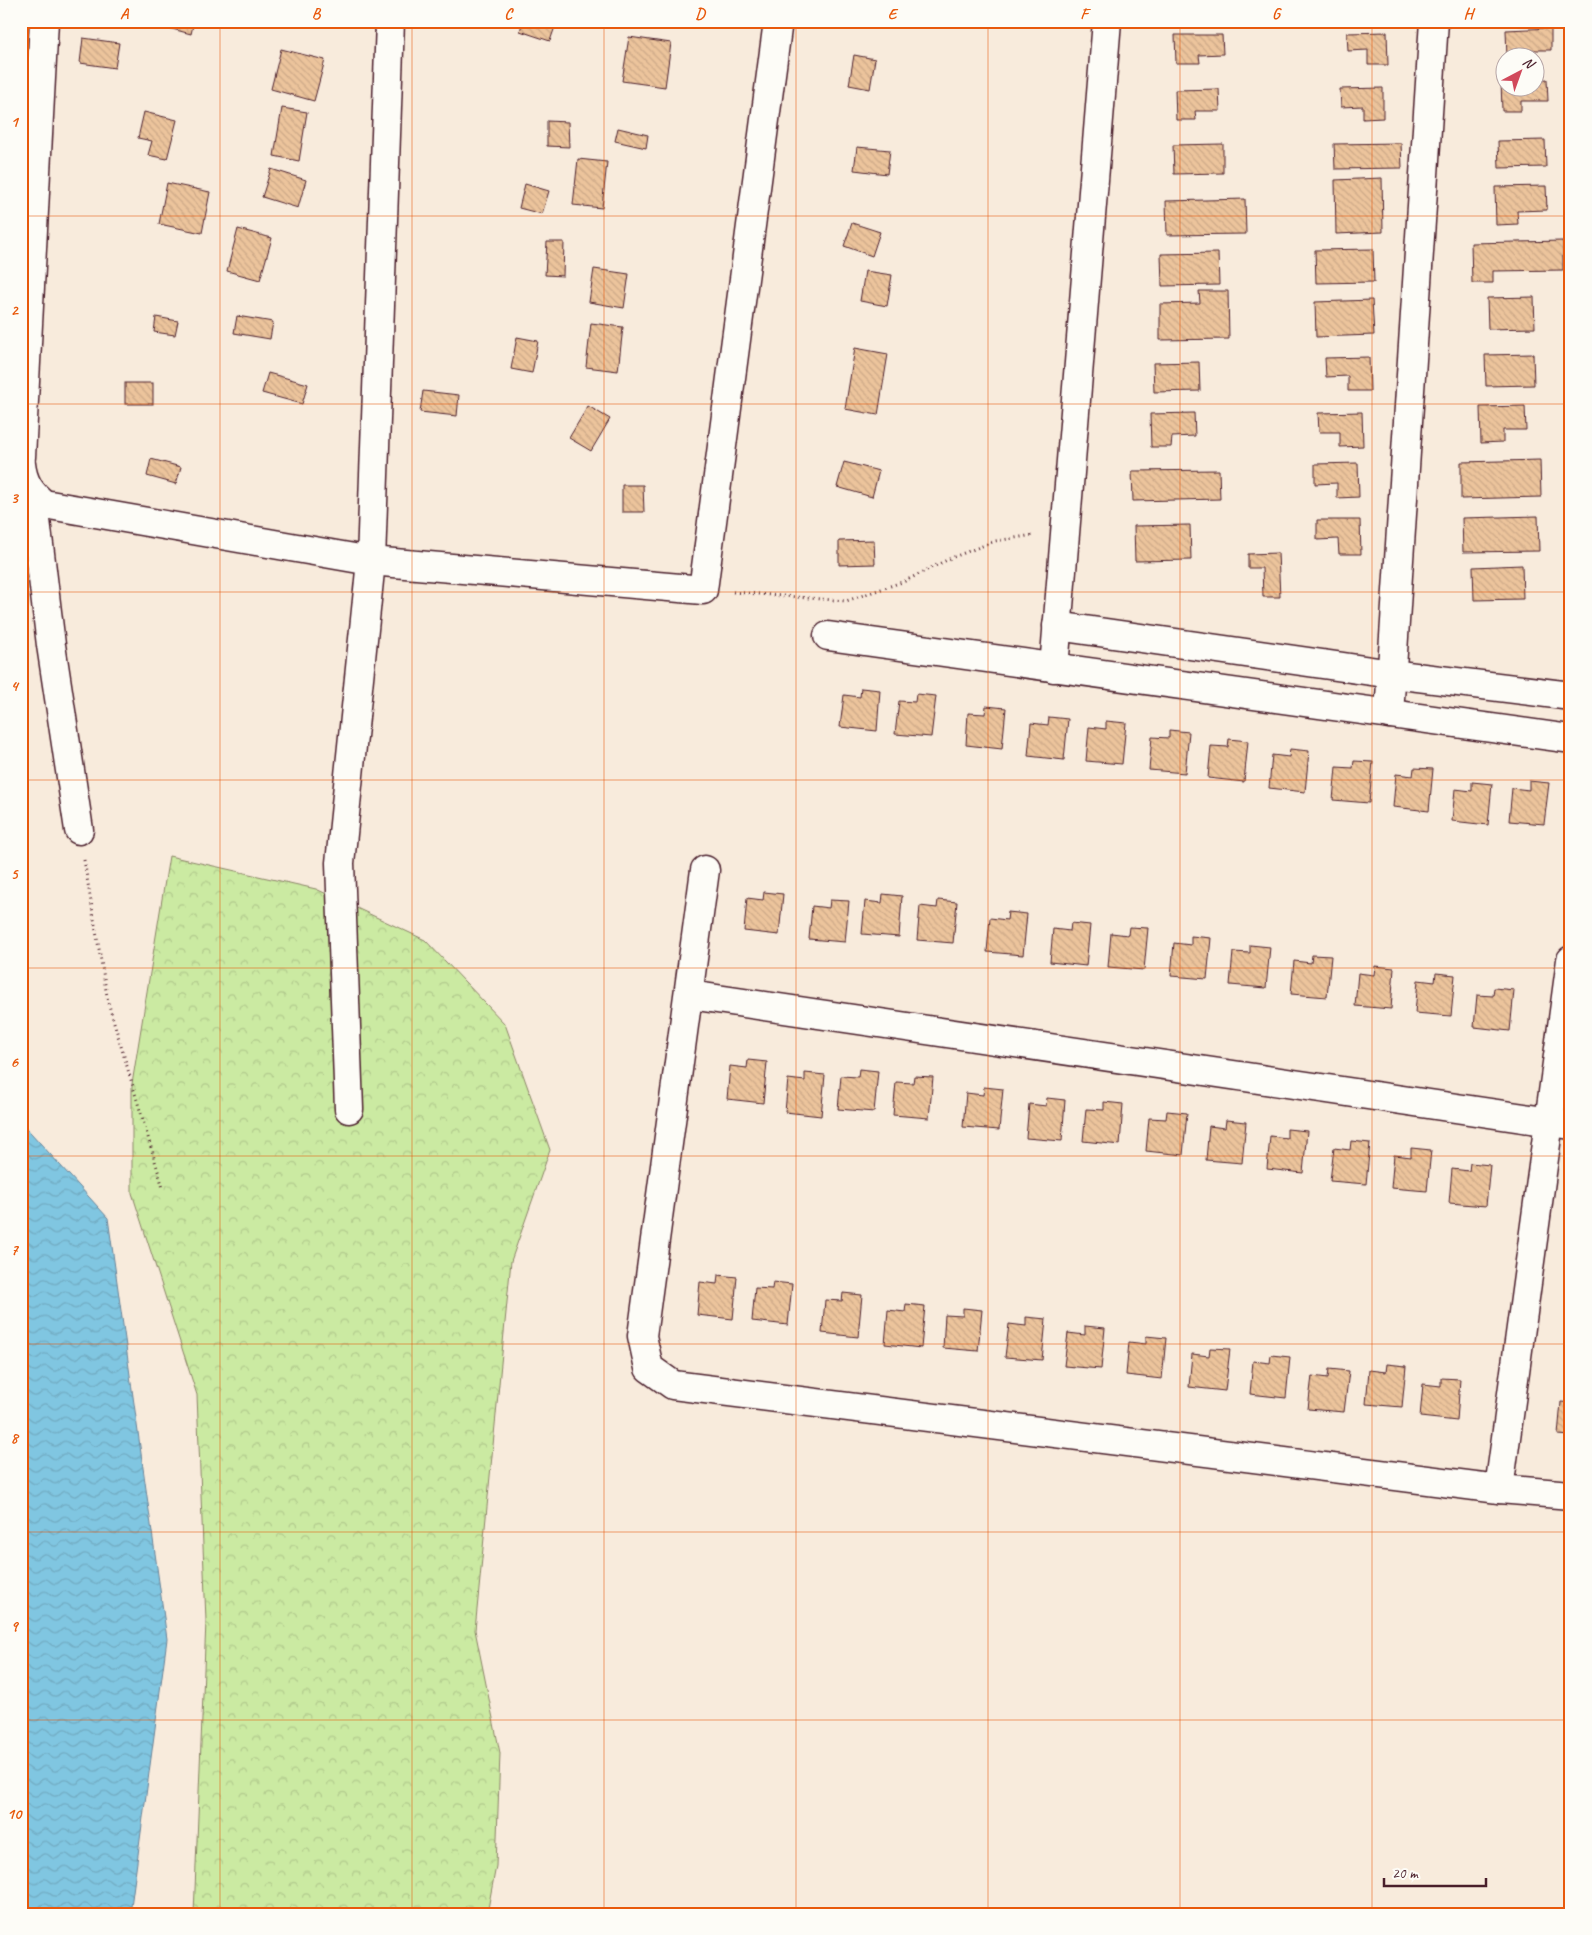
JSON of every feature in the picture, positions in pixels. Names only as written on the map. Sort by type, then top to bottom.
[{"type":"street","points":[[21,456],[44,21]]},
{"type":"street","points":[[350,1109],[340,863],[371,561],[390,21]]},
{"type":"street","points":[[21,464],[23,479],[33,495],[44,504],[371,561],[703,590],[778,21]]},
{"type":"street","points":[[1054,668],[1107,21]]},
{"type":"street","points":[[1389,714],[1434,21]]},
{"type":"street","points":[[33,495],[51,646],[79,830]]},
{"type":"street","points":[[1057,626],[1392,674],[1571,696]]},
{"type":"street","points":[[828,636],[1571,739]]},
{"type":"street","points":[[705,870],[690,995],[642,1336],[649,1368],[673,1385],[1499,1489],[1571,1494]]},
{"type":"street","points":[[1499,1489],[1560,1124],[1571,960]]},
{"type":"street","points":[[690,995],[1560,1124]]},
{"type":"path","points":[[703,590],[846,601],[905,581],[951,558],[995,541],[1065,530]]},
{"type":"path","points":[[79,830],[108,1002],[163,1188]]},
{"type":"green space","points":[[169,856],[316,889],[425,940],[505,1024],[550,1150],[511,1261],[475,1630],[500,1753],[496,1866],[487,1914],[194,1914],[206,1621],[197,1395],[132,1193],[132,1084]]},
{"type":"water","points":[[21,1122],[108,1218],[167,1639],[130,1914],[21,1914]]},
{"type":"building","points":[[158,21],[194,21],[191,34],[157,25]]},
{"type":"building","points":[[523,21],[557,21],[550,41],[520,31]]},
{"type":"building","points":[[872,21],[872,23],[851,22]]},
{"type":"building","points":[[1551,28],[1551,50],[1544,50],[1544,48],[1507,48],[1506,30]]},
{"type":"building","points":[[1387,32],[1388,65],[1368,65],[1368,50],[1348,51],[1347,33]]},
{"type":"building","points":[[1175,35],[1222,35],[1223,54],[1199,55],[1200,63],[1176,63]]},
{"type":"building","points":[[629,37],[671,43],[665,87],[622,81]]},
{"type":"building","points":[[83,38],[119,43],[115,68],[80,63]]},
{"type":"building","points":[[281,49],[325,60],[314,101],[271,89]]},
{"type":"building","points":[[854,55],[875,59],[870,89],[849,85]]},
{"type":"building","points":[[1544,79],[1547,79],[1548,101],[1521,101],[1521,111],[1502,111],[1502,98],[1544,98]]},
{"type":"building","points":[[1383,88],[1383,118],[1363,119],[1363,106],[1341,107],[1340,89]]},
{"type":"building","points":[[1219,89],[1220,111],[1195,111],[1196,120],[1176,120],[1175,90]]},
{"type":"building","points":[[282,108],[307,112],[299,161],[274,156]]},
{"type":"building","points":[[144,112],[177,120],[167,159],[148,155],[152,141],[138,138]]},
{"type":"building","points":[[547,121],[568,122],[569,147],[547,146]]},
{"type":"building","points":[[618,128],[648,135],[646,148],[615,141]]},
{"type":"building","points":[[1545,140],[1546,167],[1499,168],[1498,141]]},
{"type":"building","points":[[1401,143],[1402,168],[1335,169],[1334,144]]},
{"type":"building","points":[[1223,144],[1223,173],[1174,174],[1173,145]]},
{"type":"building","points":[[857,147],[890,150],[887,174],[854,170]]},
{"type":"building","points":[[578,159],[607,162],[602,208],[573,205]]},
{"type":"building","points":[[271,169],[306,180],[298,208],[262,197]]},
{"type":"building","points":[[1382,178],[1383,232],[1336,234],[1335,180]]},
{"type":"building","points":[[167,183],[210,192],[202,233],[159,224]]},
{"type":"building","points":[[525,184],[549,191],[542,214],[519,208]]},
{"type":"building","points":[[1546,186],[1547,210],[1517,211],[1518,224],[1496,225],[1495,187]]},
{"type":"building","points":[[1245,199],[1246,234],[1167,235],[1166,201]]},
{"type":"building","points":[[852,223],[880,232],[872,256],[844,246]]},
{"type":"building","points":[[238,229],[272,238],[260,280],[227,271]]},
{"type":"building","points":[[1563,241],[1563,270],[1493,271],[1493,283],[1472,283],[1471,243]]},
{"type":"building","points":[[547,242],[564,242],[563,276],[545,275]]},
{"type":"building","points":[[1373,249],[1374,282],[1316,283],[1315,250]]},
{"type":"building","points":[[1218,253],[1219,285],[1162,286],[1161,254]]},
{"type":"building","points":[[594,269],[629,274],[624,308],[589,302]]},
{"type":"building","points":[[865,271],[892,275],[887,306],[860,301]]},
{"type":"building","points":[[1199,291],[1228,291],[1229,339],[1160,340],[1160,304],[1200,303]]},
{"type":"building","points":[[1534,297],[1535,328],[1488,329],[1487,298]]},
{"type":"building","points":[[1372,300],[1374,335],[1316,337],[1315,302]]},
{"type":"building","points":[[237,316],[273,322],[270,339],[234,333]]},
{"type":"building","points":[[156,317],[178,321],[175,335],[154,332]]},
{"type":"building","points":[[591,323],[623,327],[618,371],[586,367]]},
{"type":"building","points":[[517,337],[538,341],[532,373],[511,369]]},
{"type":"building","points":[[855,348],[888,354],[878,415],[845,409]]},
{"type":"building","points":[[1533,354],[1534,385],[1486,386],[1485,355]]},
{"type":"building","points":[[1369,357],[1370,391],[1348,391],[1348,376],[1326,377],[1325,358]]},
{"type":"building","points":[[1199,362],[1200,391],[1154,392],[1153,363]]},
{"type":"building","points":[[268,373],[308,384],[302,404],[262,393]]},
{"type":"building","points":[[125,383],[153,383],[153,404],[125,404]]},
{"type":"building","points":[[423,391],[459,395],[457,416],[420,412]]},
{"type":"building","points":[[588,406],[610,419],[591,451],[569,438]]},
{"type":"building","points":[[1525,406],[1526,430],[1503,430],[1503,442],[1481,443],[1480,407]]},
{"type":"building","points":[[1362,412],[1363,446],[1340,447],[1340,432],[1319,432],[1318,413]]},
{"type":"building","points":[[1194,413],[1195,436],[1172,437],[1171,447],[1151,447],[1150,414]]},
{"type":"building","points":[[151,459],[181,467],[176,484],[147,476]]},
{"type":"building","points":[[1540,460],[1541,497],[1461,499],[1461,462]]},
{"type":"building","points":[[844,462],[879,471],[872,497],[837,487]]},
{"type":"building","points":[[1358,463],[1359,497],[1337,498],[1337,483],[1315,484],[1315,464]]},
{"type":"building","points":[[1219,470],[1220,499],[1133,501],[1132,471]]},
{"type":"building","points":[[622,485],[643,485],[644,512],[622,512]]},
{"type":"building","points":[[1538,516],[1539,551],[1463,552],[1462,518]]},
{"type":"building","points":[[1317,520],[1360,520],[1361,554],[1339,554],[1338,539],[1317,540]]},
{"type":"building","points":[[1190,525],[1191,560],[1135,561],[1134,526]]},
{"type":"building","points":[[874,540],[875,564],[839,565],[839,541]]},
{"type":"building","points":[[1278,553],[1280,597],[1263,597],[1262,568],[1248,568],[1248,554]]},
{"type":"building","points":[[1522,565],[1523,599],[1474,600],[1473,567]]},
{"type":"building","points":[[861,688],[880,690],[877,731],[840,727],[844,695],[860,697]]},
{"type":"building","points":[[916,694],[936,696],[931,737],[895,734],[899,701],[915,702]]},
{"type":"building","points":[[986,706],[1006,708],[1002,749],[966,745],[968,713],[985,714]]},
{"type":"building","points":[[1049,717],[1068,719],[1064,760],[1028,756],[1031,723],[1048,725]]},
{"type":"building","points":[[1106,721],[1126,723],[1122,764],[1086,761],[1089,727],[1106,729]]},
{"type":"building","points":[[1169,730],[1189,732],[1185,773],[1149,770],[1152,737],[1169,738]]},
{"type":"building","points":[[1229,739],[1248,741],[1244,782],[1208,778],[1211,746],[1228,747]]},
{"type":"building","points":[[1290,749],[1309,751],[1305,792],[1269,788],[1272,755],[1289,757]]},
{"type":"building","points":[[1354,761],[1373,762],[1369,803],[1333,800],[1336,767],[1353,768]]},
{"type":"building","points":[[1414,768],[1433,769],[1429,811],[1393,807],[1396,774],[1413,776]]},
{"type":"building","points":[[1529,781],[1549,783],[1544,824],[1509,821],[1512,788],[1529,790]]},
{"type":"building","points":[[1472,782],[1492,784],[1488,825],[1452,821],[1455,789],[1472,791]]},
{"type":"building","points":[[764,892],[783,894],[779,935],[744,931],[747,898],[763,900]]},
{"type":"building","points":[[883,894],[902,896],[899,937],[862,934],[865,901],[882,903]]},
{"type":"building","points":[[830,900],[849,901],[845,942],[809,939],[812,906],[829,908]]},
{"type":"building","points":[[938,900],[957,902],[953,943],[917,940],[920,906],[937,908]]},
{"type":"building","points":[[1008,912],[1027,914],[1023,955],[987,952],[990,918],[1007,920]]},
{"type":"building","points":[[1071,923],[1090,925],[1086,966],[1050,962],[1053,929],[1070,931]]},
{"type":"building","points":[[1129,927],[1148,928],[1144,970],[1108,967],[1111,933],[1128,935]]},
{"type":"building","points":[[1191,936],[1211,938],[1207,979],[1171,976],[1174,943],[1191,945]]},
{"type":"building","points":[[1250,945],[1270,947],[1266,988],[1230,985],[1233,952],[1250,953]]},
{"type":"building","points":[[1312,955],[1331,956],[1327,997],[1291,994],[1294,961],[1311,963]]},
{"type":"building","points":[[1375,966],[1394,968],[1391,1009],[1355,1006],[1358,973],[1374,975]]},
{"type":"building","points":[[1436,973],[1455,975],[1451,1016],[1415,1013],[1418,980],[1435,982]]},
{"type":"building","points":[[1494,988],[1514,990],[1510,1031],[1474,1027],[1477,995],[1493,996]]},
{"type":"building","points":[[748,1060],[767,1062],[763,1103],[727,1099],[730,1066],[747,1068]]},
{"type":"building","points":[[859,1069],[878,1071],[874,1112],[838,1109],[841,1076],[858,1077]]},
{"type":"building","points":[[805,1073],[825,1075],[821,1116],[785,1112],[788,1079],[805,1081]]},
{"type":"building","points":[[914,1076],[933,1077],[929,1118],[893,1115],[896,1082],[913,1083]]},
{"type":"building","points":[[984,1087],[1003,1089],[999,1130],[963,1127],[966,1093],[983,1095]]},
{"type":"building","points":[[1047,1098],[1065,1100],[1062,1141],[1026,1138],[1029,1104],[1046,1106]]},
{"type":"building","points":[[1104,1102],[1123,1104],[1120,1145],[1083,1141],[1086,1109],[1104,1110]]},
{"type":"building","points":[[1167,1111],[1187,1113],[1183,1155],[1146,1151],[1149,1118],[1166,1119]]},
{"type":"building","points":[[1226,1120],[1246,1122],[1242,1163],[1206,1160],[1209,1126],[1225,1128]]},
{"type":"building","points":[[1287,1129],[1307,1131],[1303,1173],[1267,1169],[1270,1136],[1287,1138]]},
{"type":"building","points":[[1351,1141],[1370,1143],[1366,1184],[1330,1181],[1334,1148],[1350,1150]]},
{"type":"building","points":[[1411,1148],[1431,1150],[1427,1191],[1391,1188],[1394,1155],[1411,1157]]},
{"type":"building","points":[[1470,1163],[1490,1165],[1486,1206],[1449,1203],[1452,1169],[1469,1171]]},
{"type":"building","points":[[718,1275],[737,1277],[733,1319],[697,1315],[700,1282],[717,1284]]},
{"type":"building","points":[[773,1282],[792,1284],[788,1325],[752,1321],[755,1288],[772,1289]]},
{"type":"building","points":[[843,1293],[862,1295],[858,1337],[822,1333],[825,1300],[842,1301]]},
{"type":"building","points":[[906,1304],[925,1306],[921,1348],[885,1344],[888,1310],[905,1312]]},
{"type":"building","points":[[963,1308],[982,1310],[978,1351],[943,1348],[945,1315],[963,1316]]},
{"type":"building","points":[[1026,1317],[1046,1319],[1042,1360],[1005,1357],[1009,1324],[1026,1326]]},
{"type":"building","points":[[1085,1326],[1105,1328],[1101,1369],[1064,1366],[1068,1333],[1085,1335]]},
{"type":"building","points":[[1146,1336],[1166,1338],[1162,1379],[1126,1375],[1129,1342],[1146,1344]]},
{"type":"building","points":[[1210,1348],[1230,1349],[1225,1391],[1189,1387],[1192,1354],[1209,1356]]},
{"type":"building","points":[[1271,1355],[1290,1357],[1286,1398],[1250,1394],[1253,1361],[1270,1363]]},
{"type":"building","points":[[1387,1364],[1406,1366],[1402,1407],[1366,1404],[1369,1370],[1386,1372]]},
{"type":"building","points":[[1329,1369],[1349,1371],[1344,1412],[1308,1409],[1312,1376],[1328,1378]]},
{"type":"building","points":[[1441,1378],[1460,1379],[1457,1421],[1420,1417],[1423,1384],[1441,1386]]},
{"type":"building","points":[[1561,1402],[1571,1403],[1571,1436],[1558,1435]]}]
